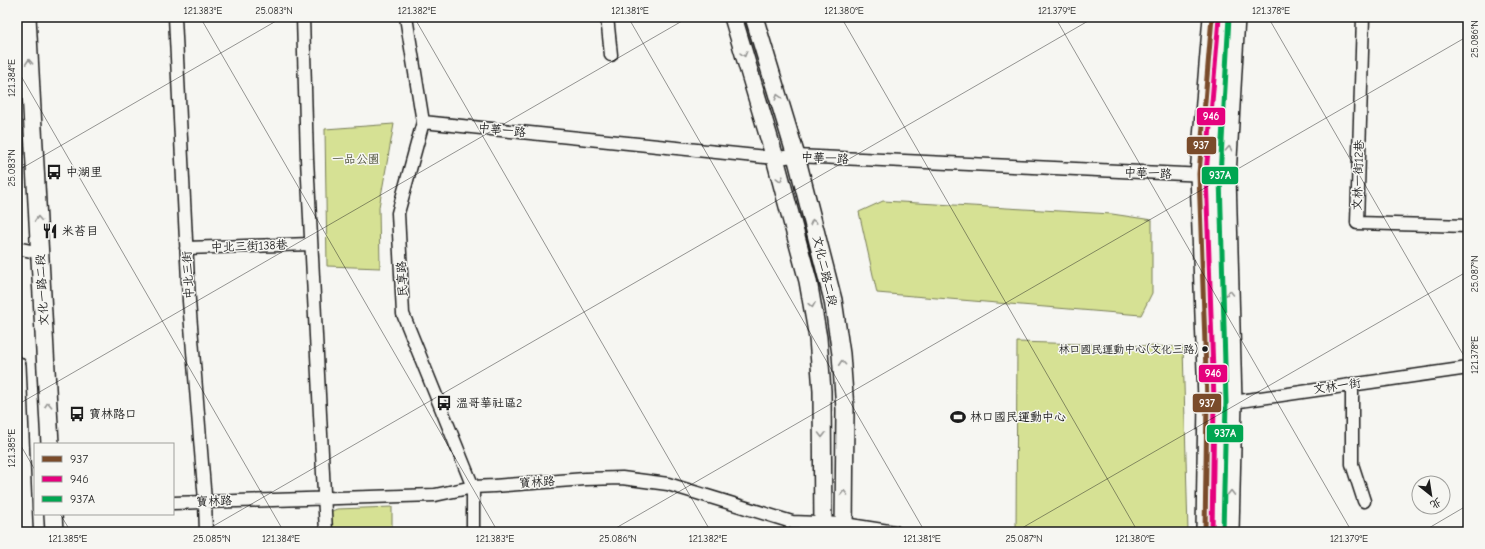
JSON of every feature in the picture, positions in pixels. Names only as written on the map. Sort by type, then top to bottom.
[{"type":"street","name":"文化一路二段","points":[[27,17],[50,443]]},
{"type":"street","name":"中北三街","points":[[175,17],[189,301],[205,501],[206,532]]},
{"type":"street","points":[[303,17],[307,159],[326,532]]},
{"type":"street","name":"民享路","points":[[406,17],[423,122],[398,213],[403,314],[473,487],[473,532]]},
{"type":"street","points":[[607,17],[611,55]]},
{"type":"street","name":"文化二路二段","points":[[733,17],[775,158],[808,281],[818,338],[822,391],[823,527]]},
{"type":"street","name":"文化二路二段","points":[[754,17],[796,156],[832,300],[841,354],[845,409],[844,528]]},
{"type":"street","points":[[1205,532],[1207,400],[1199,174],[1212,17]]},
{"type":"street","points":[[1230,532],[1233,402],[1228,176],[1236,17]]},
{"type":"street","name":"文林一街12巷","points":[[1363,17],[1357,223],[1468,226]]},
{"type":"street","name":"中華一路","points":[[423,122],[775,158],[796,156],[1228,176]]},
{"type":"street","name":"中北三街138巷","points":[[186,248],[311,244]]},
{"type":"street","points":[[17,248],[40,253]]},
{"type":"street","points":[[17,365],[25,509],[24,532]]},
{"type":"street","name":"文林一街","points":[[1207,400],[1233,402],[1468,368]]},
{"type":"street","points":[[1352,384],[1352,464],[1364,501]]},
{"type":"street","name":"寶林路","points":[[174,503],[324,497],[435,495],[473,487],[585,479],[622,478],[668,484],[792,522],[823,527],[895,532]]},
{"type":"street","points":[[53,515],[54,532]]},
{"type":"green space","name":"一品公園","points":[[394,124],[379,207],[380,268],[327,266],[325,129]]},
{"type":"green space","points":[[883,201],[1112,214],[1152,220],[1152,293],[1141,315],[877,293],[859,212]]},
{"type":"green space","points":[[1017,342],[1183,347],[1188,532],[1016,532]]},
{"type":"green space","points":[[392,507],[392,532],[327,532],[328,515],[337,509]]},
{"type":"transit line","name":"937","points":[[1205,532],[1207,400],[1199,174],[1212,17]]},
{"type":"transit line","name":"937A","points":[[1223,532],[1226,402],[1220,176],[1229,17]]},
{"type":"transit line","name":"946","points":[[1212,532],[1214,400],[1206,174],[1219,18]]},
{"type":"place","name":"中湖里","points":[[54,172]]},
{"type":"place","name":"米苔目","points":[[50,231]]},
{"type":"place","name":"林口國民運動中心(文化三路)","points":[[1205,349]]},
{"type":"place","name":"溫哥華社區2","points":[[444,403]]},
{"type":"place","name":"寶林路口","points":[[77,414]]},
{"type":"place","name":"林口國民運動中心","points":[[958,417]]}]
